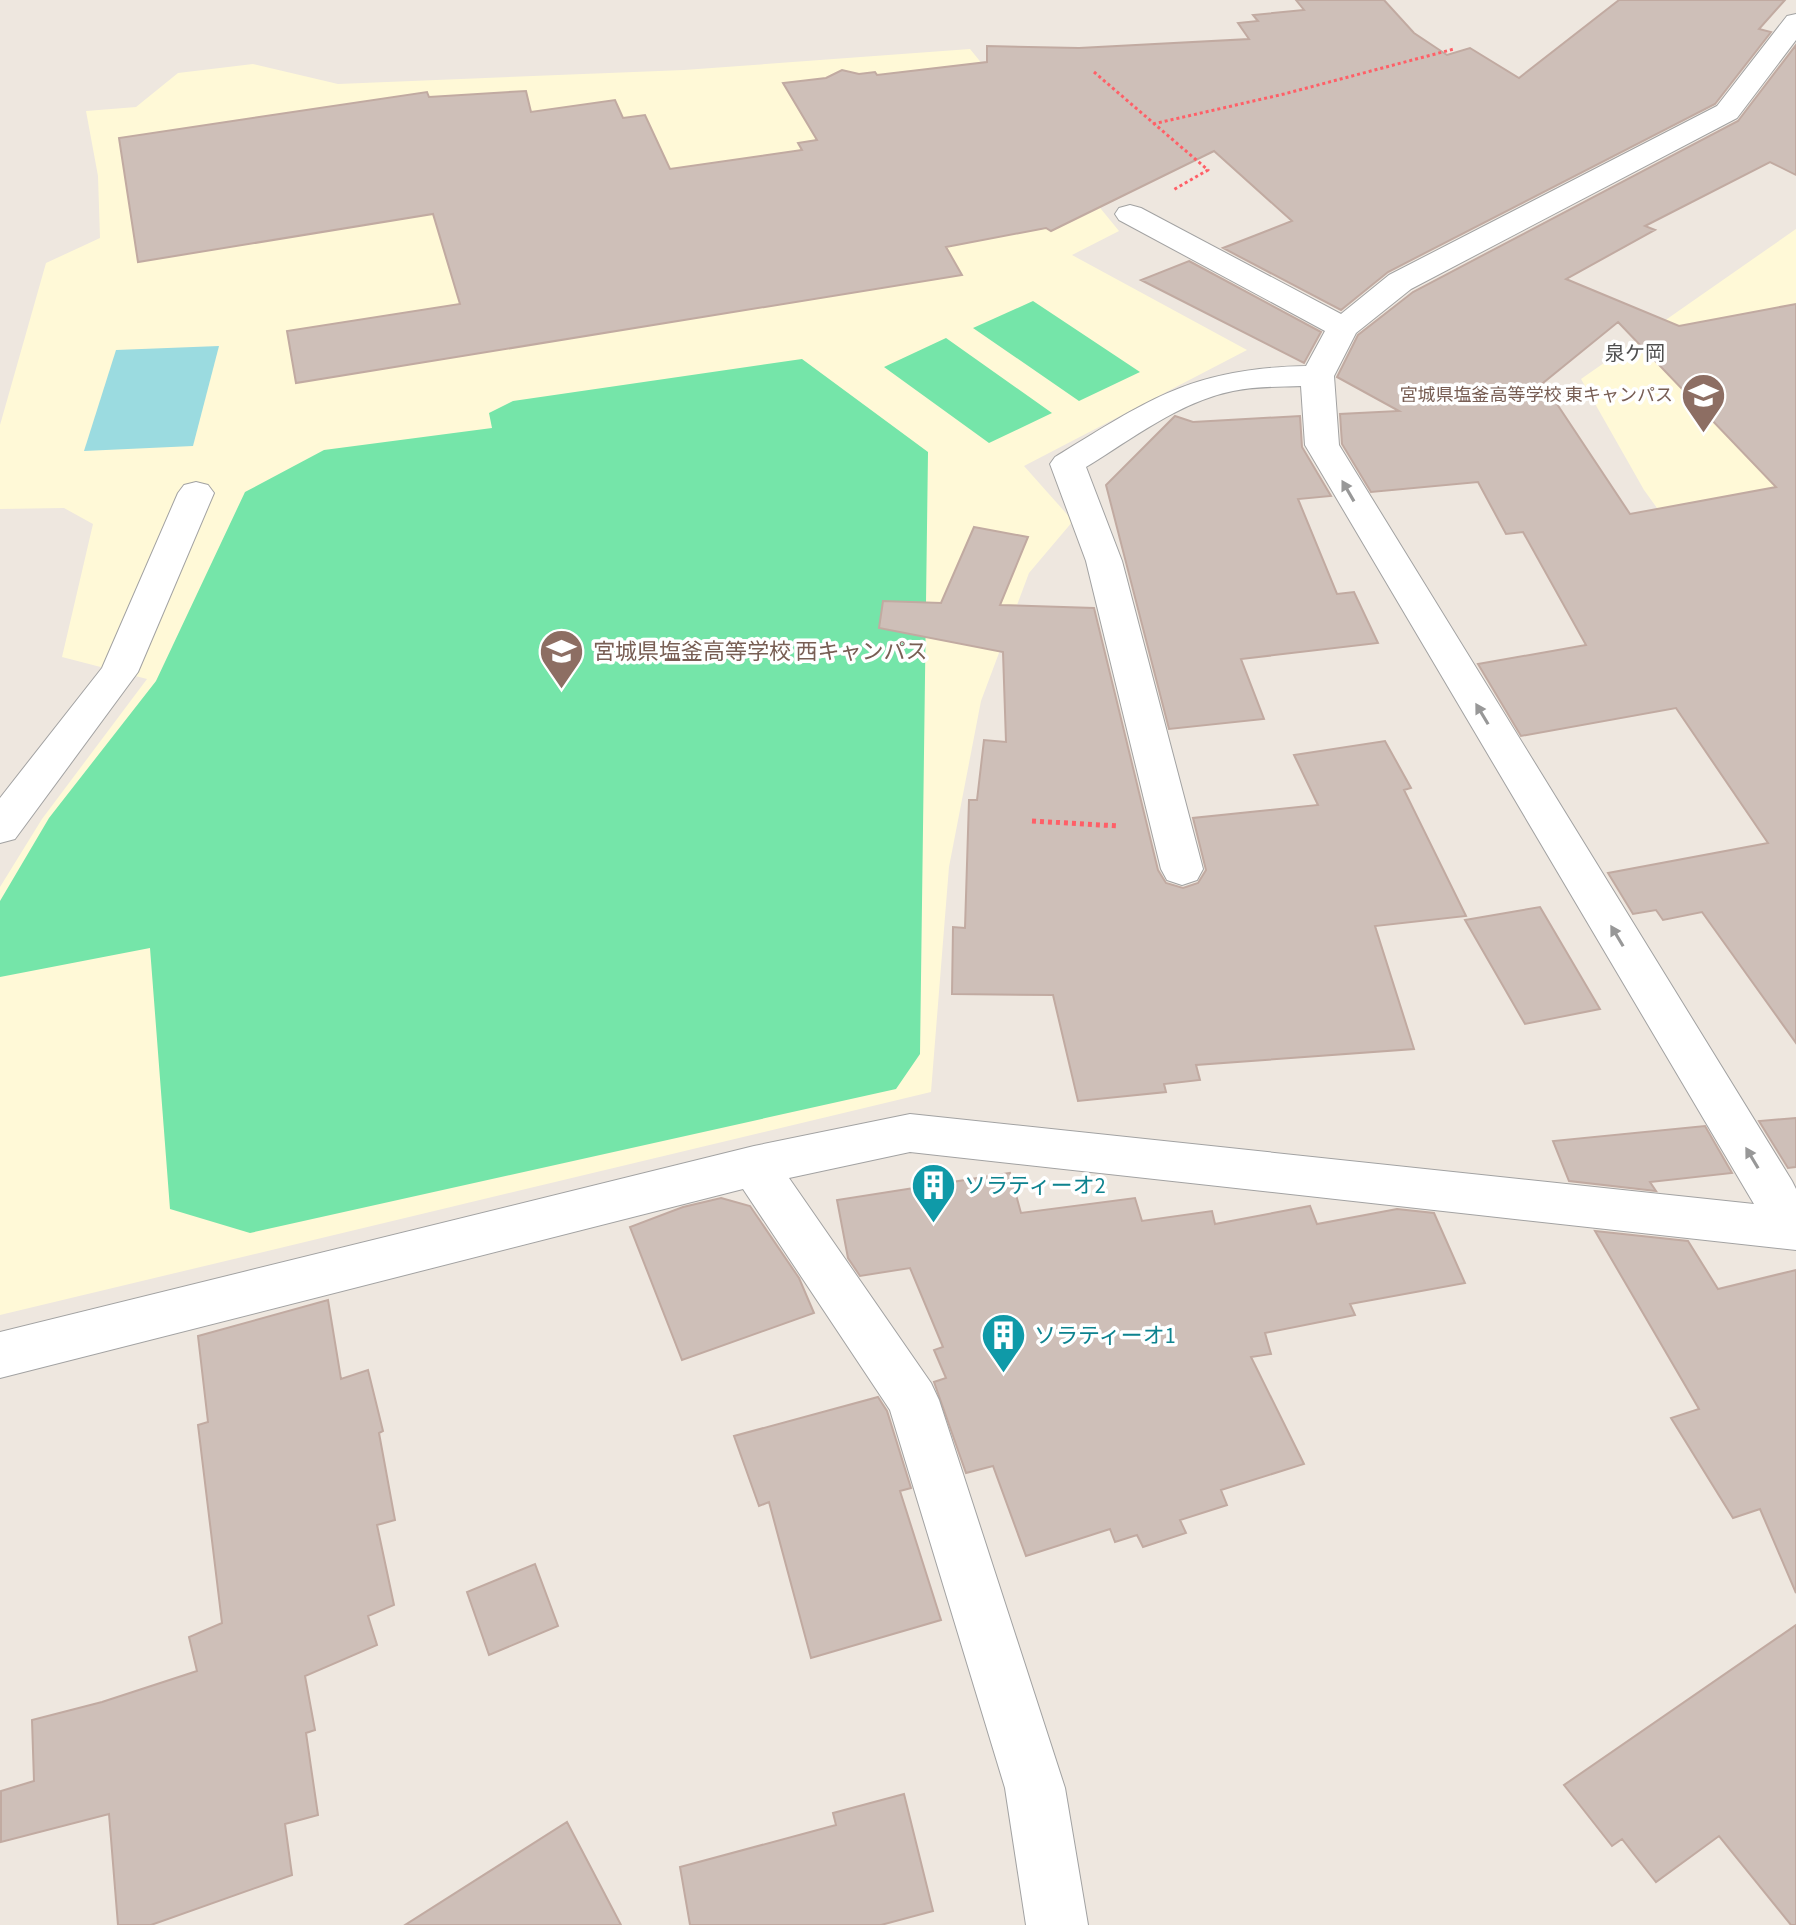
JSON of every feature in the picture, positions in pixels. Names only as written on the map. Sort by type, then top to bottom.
[{"type":"street","points":[[1791,1228],[1775,1195],[1322,445],[1317,376],[1343,328],[1400,282],[1727,112],[1796,22]]},
{"type":"street","points":[[1130,214],[1343,328]]},
{"type":"street","points":[[1182,869],[1104,561],[1067,464],[1190,393],[1221,383],[1317,376]]},
{"type":"street","points":[[0,828],[119,672],[196,493]]},
{"type":"street","points":[[0,1355],[754,1166],[910,1133],[1791,1228]]},
{"type":"street","points":[[754,1166],[913,1400],[1035,1788],[1057,1925]]},
{"type":"path","points":[[1153,124],[1284,94],[1454,49]]},
{"type":"path","points":[[1094,72],[1208,170],[1130,214]]},
{"type":"path","points":[[1032,821],[1172,829]]},
{"type":"shaded area","name":"宮城県塩釜高等学校 西キャンパス","points":[[970,49],[1119,231],[1072,255],[1247,350],[1024,466],[1073,521],[1029,573],[981,701],[949,867],[931,1092],[0,1315],[0,887],[42,819],[147,679],[62,657],[93,524],[64,508],[0,509],[0,425],[46,263],[100,238],[98,176],[86,111],[136,107],[178,73],[253,64],[338,84],[684,70]]},
{"type":"shaded area","name":"宮城県塩釜高等学校 東キャンパス","points":[[1796,229],[1796,676],[1755,644],[1644,490],[1581,379]]},
{"type":"green space","points":[[1033,301],[1140,372],[1079,401],[973,328]]},
{"type":"green space","points":[[946,338],[1052,413],[989,443],[884,367]]},
{"type":"green space","points":[[802,359],[928,452],[920,1054],[896,1089],[250,1233],[170,1209],[150,948],[0,977],[0,901],[49,818],[156,681],[245,492],[324,450],[492,428],[489,413],[513,401]]},
{"type":"water","points":[[219,346],[193,446],[84,451],[116,350]]},
{"type":"building","points":[[1296,0],[1384,0],[1414,33],[1447,55],[1470,48],[1519,78],[1619,0],[1785,0],[1759,29],[1771,32],[1715,104],[1388,272],[1341,310],[1223,248],[1292,221],[1214,151],[1051,231],[1046,228],[946,247],[962,275],[296,383],[287,331],[460,304],[433,214],[138,262],[119,138],[427,92],[429,97],[526,91],[531,112],[615,100],[623,118],[645,115],[670,169],[802,150],[798,143],[817,140],[783,83],[826,78],[842,70],[859,74],[875,72],[877,75],[987,62],[987,46],[1079,48],[1249,39],[1238,23],[1258,21],[1253,15],[1304,10]]},
{"type":"building","points":[[1796,45],[1796,175],[1770,162],[1645,226],[1655,230],[1566,279],[1679,326],[1796,304],[1796,1043],[1702,912],[1663,920],[1656,910],[1633,914],[1608,873],[1768,843],[1676,708],[1521,736],[1478,664],[1586,645],[1523,532],[1506,534],[1478,482],[1371,492],[1342,444],[1340,414],[1399,411],[1337,377],[1358,335],[1413,292],[1738,121]],"holes":[[[1618,322],[1776,487],[1630,514],[1543,383]]]},
{"type":"building","points":[[1189,261],[1321,332],[1304,363],[1141,280]]},
{"type":"building","points":[[1175,416],[1193,422],[1300,416],[1302,447],[1331,496],[1298,499],[1337,594],[1354,592],[1378,643],[1241,659],[1264,719],[1169,729],[1106,485]]},
{"type":"building","points":[[974,527],[1028,537],[1000,605],[1094,608],[1158,870],[1166,883],[1183,888],[1198,883],[1206,870],[1193,818],[1318,805],[1294,755],[1385,741],[1411,788],[1404,790],[1466,916],[1375,926],[1414,1049],[1196,1065],[1200,1080],[1164,1084],[1166,1092],[1078,1101],[1053,995],[952,994],[953,927],[965,928],[969,800],[977,800],[984,740],[1006,742],[1003,652],[879,628],[883,601],[941,603]]},
{"type":"building","points":[[1540,907],[1600,1009],[1525,1024],[1465,920]]},
{"type":"building","points":[[1796,1118],[1796,1167],[1788,1168],[1759,1121]]},
{"type":"building","points":[[1705,1126],[1732,1173],[1650,1182],[1656,1191],[1569,1181],[1553,1141]]},
{"type":"building","points":[[1010,1173],[1021,1213],[1135,1198],[1142,1221],[1212,1211],[1215,1224],[1310,1206],[1317,1224],[1397,1209],[1434,1213],[1465,1283],[1350,1304],[1355,1315],[1265,1333],[1271,1354],[1251,1357],[1304,1464],[1221,1490],[1227,1505],[1180,1520],[1186,1533],[1143,1547],[1137,1535],[1115,1542],[1110,1529],[1026,1556],[993,1466],[966,1473],[934,1382],[946,1378],[934,1350],[943,1347],[910,1268],[860,1276],[848,1258],[837,1200]]},
{"type":"building","points":[[721,1198],[750,1206],[799,1278],[814,1313],[682,1360],[630,1227],[683,1207]]},
{"type":"building","points":[[1595,1231],[1688,1241],[1718,1289],[1796,1270],[1796,1593],[1760,1509],[1733,1518],[1671,1418],[1699,1409]]},
{"type":"building","points":[[328,1300],[341,1379],[368,1370],[383,1431],[379,1433],[395,1520],[377,1525],[394,1605],[368,1616],[377,1645],[305,1676],[315,1730],[306,1733],[318,1815],[285,1824],[292,1875],[151,1925],[118,1925],[109,1814],[1,1842],[1,1791],[34,1781],[32,1720],[102,1702],[197,1671],[189,1637],[222,1623],[198,1425],[208,1422],[198,1336]]},
{"type":"building","points":[[878,1397],[887,1411],[911,1488],[900,1491],[941,1620],[811,1658],[769,1502],[759,1506],[734,1436]]},
{"type":"building","points":[[535,1564],[558,1626],[489,1655],[467,1592]]},
{"type":"building","points":[[1796,1625],[1796,1925],[1791,1925],[1719,1836],[1656,1882],[1622,1839],[1612,1846],[1564,1785]]},
{"type":"building","points":[[904,1794],[933,1911],[881,1925],[690,1925],[680,1867],[836,1825],[833,1813]]},
{"type":"building","points":[[567,1822],[621,1925],[405,1925]]},
{"type":"place","name":"宮城県塩釜高等学校 東キャンパス","points":[[1704,434]]},
{"type":"place","name":"宮城県塩釜高等学校 西キャンパス","points":[[562,690]]},
{"type":"place","name":"ソラティーオ2","points":[[933,1224]]},
{"type":"place","name":"ソラティーオ1","points":[[1003,1374]]},
{"type":"district","name":"泉ケ岡","points":[[1635,353]]}]
